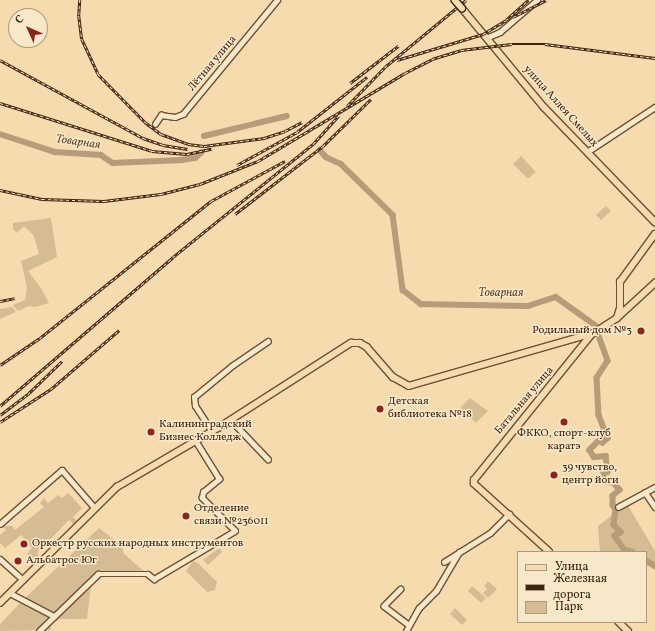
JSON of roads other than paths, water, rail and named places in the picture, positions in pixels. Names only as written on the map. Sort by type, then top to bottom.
[{"type":"main road","name":"улица Аллея Смелых","points":[[455,0],[544,107],[655,222]]},
{"type":"main road","points":[[623,309],[620,282],[655,234]]},
{"type":"main road","points":[[1,601],[117,487],[232,420],[245,410],[351,343],[360,343],[367,347],[398,382],[409,386],[593,334],[617,318],[623,309],[655,284]]},
{"type":"main road","name":"Батальная улица","points":[[509,514],[474,482],[593,334]]},
{"type":"main road","points":[[578,339],[583,347]]},
{"type":"main road","points":[[509,514],[549,551]]},
{"type":"main road","points":[[620,623],[628,631]]},
{"type":"street","name":"Лётная улица","points":[[155,124],[161,115],[175,117],[183,114],[277,0]]},
{"type":"street","points":[[486,38],[500,32],[537,0]]},
{"type":"street","points":[[586,152],[655,107]]},
{"type":"street","points":[[212,432],[195,406],[194,397],[233,365],[268,341]]},
{"type":"street","points":[[232,420],[268,459]]},
{"type":"street","points":[[39,631],[98,574],[148,574],[154,579],[235,531],[202,498],[203,492],[219,479],[198,440]]},
{"type":"street","points":[[0,524],[62,470],[95,508]]},
{"type":"street","points":[[618,507],[655,487]]},
{"type":"street","points":[[645,492],[655,507]]},
{"type":"street","points":[[444,562],[490,533],[509,514]]},
{"type":"street","points":[[406,631],[424,602],[436,591],[459,552]]},
{"type":"street","points":[[0,558],[24,580]]},
{"type":"street","points":[[400,589],[384,606],[409,625]]},
{"type":"street","points":[[10,593],[54,616]]},
{"type":"waterway","name":"Товарная","points":[[204,136],[287,116]]},
{"type":"waterway","name":"Товарная","points":[[0,134],[55,152],[101,155],[113,163],[182,160],[195,158],[201,153]]},
{"type":"waterway","name":"Товарная","points":[[320,150],[326,157],[341,164],[393,215],[403,290],[421,304],[528,306],[556,297],[595,325],[608,361],[597,378],[599,415],[608,438],[603,443],[599,441],[590,450],[594,457],[606,456],[608,472],[604,472],[605,481],[614,483],[620,490],[613,496],[613,505],[616,510],[614,525],[621,532],[615,536],[624,549],[630,551]]},
{"type":"waterway","name":"Товарная","points":[[647,561],[655,566]]},
{"type":"railway","points":[[80,0],[79,16],[82,39],[98,74],[145,122],[161,134],[188,144],[204,146],[264,138],[285,131],[302,122]]},
{"type":"railway","points":[[347,106],[385,67],[466,0]]},
{"type":"railway","points":[[397,60],[483,34],[506,20],[528,0]]},
{"type":"railway","points":[[513,17],[546,0]]},
{"type":"railway","points":[[0,190],[42,199],[104,201],[161,194],[200,184],[258,161],[405,73],[432,59],[461,50],[512,44],[545,44],[655,58]]},
{"type":"railway","points":[[350,83],[398,46]]},
{"type":"railway","points":[[0,60],[143,138],[163,145],[188,149]]},
{"type":"railway","points":[[237,165],[297,132],[367,77]]},
{"type":"railway","points":[[235,214],[323,146],[371,99]]},
{"type":"railway","points":[[0,103],[152,151],[187,154],[211,149]]},
{"type":"railway","points":[[0,406],[173,257],[313,144],[338,116]]},
{"type":"railway","points":[[0,365],[40,338],[211,201],[285,161]]},
{"type":"railway","points":[[0,301],[15,298]]},
{"type":"railway","points":[[0,422],[51,389],[119,330]]},
{"type":"railway","points":[[0,415],[28,394],[62,361]]},
{"type":"place","name":"Родильный дом №3","points":[[641,331]]},
{"type":"place","name":"Детская библиотека №18","points":[[380,409]]},
{"type":"place","name":"ФККО, спорт-клуб каратэ","points":[[564,422]]},
{"type":"place","name":"Калининградский Бизнес Колледж","points":[[151,432]]},
{"type":"place","name":"39 чувство, центр йоги","points":[[554,475]]},
{"type":"place","name":"Отделение связи №236011","points":[[186,516]]},
{"type":"place","name":"Оркестр русских народных инструментов","points":[[24,544]]},
{"type":"place","name":"Альбатрос Юг","points":[[18,561]]}]
